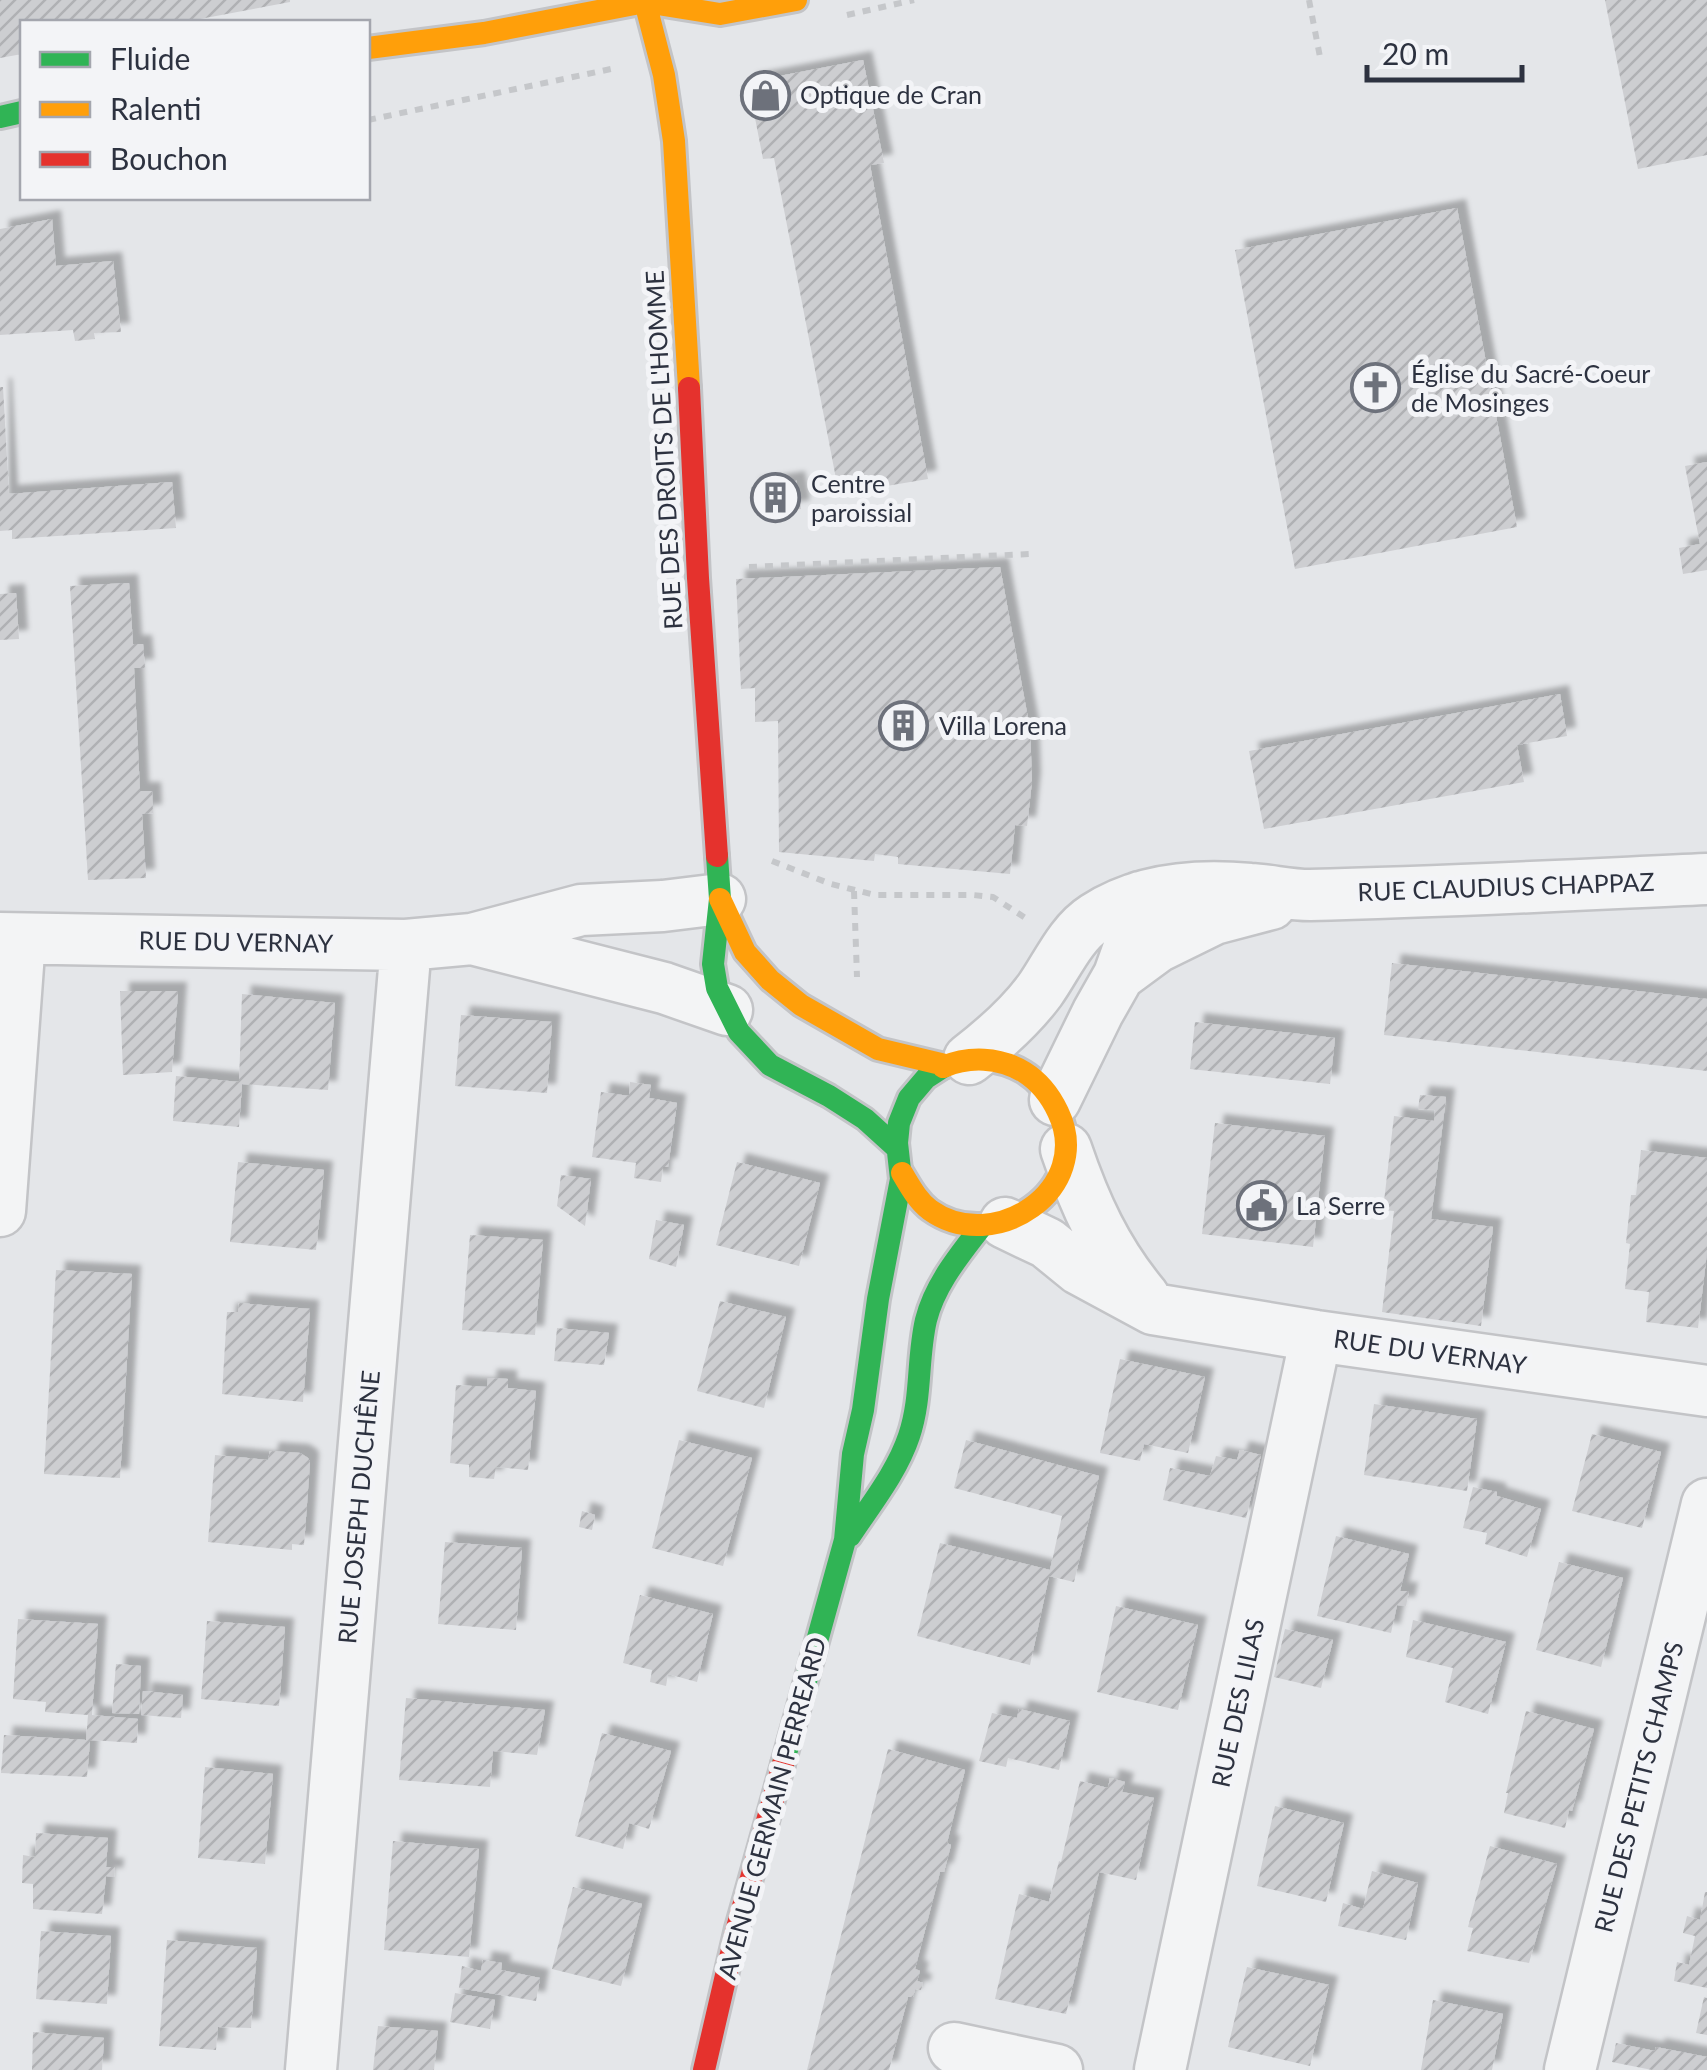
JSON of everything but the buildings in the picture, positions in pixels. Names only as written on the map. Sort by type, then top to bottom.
[{"type":"main road","points":[[370,48],[484,34],[646,1],[720,14],[796,0]]},
{"type":"main road","name":"RUE DES DROITS DE L'HOMME","points":[[646,1],[664,75],[674,141],[718,877],[713,964],[717,988],[739,1032],[770,1065],[865,1119],[896,1148]]},
{"type":"main road","name":"RUE DES DROITS DE L'HOMME","points":[[718,877],[745,952],[770,980],[801,1005],[878,1049],[957,1062]]},
{"type":"main road","points":[[994,1059],[1018,1066],[1040,1080],[1055,1100],[1064,1124],[1066,1149],[1060,1174],[1047,1196],[1028,1212],[993,1225],[956,1223],[933,1212],[914,1195],[902,1173],[896,1148],[899,1123],[908,1100],[924,1080],[957,1062],[994,1059]]},
{"type":"main road","name":"AVENUE GERMAIN PERREARD","points":[[704,2070],[740,1912],[843,1547],[854,1451],[902,1173]]},
{"type":"main road","name":"AVENUE GERMAIN PERREARD","points":[[843,1547],[895,1466],[908,1436],[930,1306],[942,1282],[993,1225]]},
{"type":"street","name":"RUE DU VERNAY","points":[[10,938],[406,945],[472,939],[581,910],[663,906],[718,877]]},
{"type":"street","name":"RUE CLAUDIUS CHAPPAZ","points":[[1140,896],[1214,886],[1305,895],[1707,879]]},
{"type":"street","name":"RUE CLAUDIUS CHAPPAZ","points":[[1119,975],[1157,947],[1214,919],[1305,895]]},
{"type":"street","points":[[957,1062],[1000,1034],[1038,992],[1088,923],[1140,896]]},
{"type":"street","points":[[1055,1100],[1119,975],[1135,930],[1140,896]]},
{"type":"street","points":[[0,1211],[10,938]]},
{"type":"street","name":"RUE DU VERNAY","points":[[472,939],[664,988],[727,1010]]},
{"type":"street","name":"RUE JOSEPH DUCHÊNE","points":[[311,2070],[406,945]]},
{"type":"street","points":[[1066,1149],[1105,1244],[1153,1309]]},
{"type":"street","name":"RUE DU VERNAY","points":[[993,1225],[1047,1244],[1079,1269],[1153,1309],[1707,1391]]},
{"type":"street","name":"RUE DES LILAS","points":[[1160,2070],[1316,1336]]},
{"type":"street","name":"RUE DES PETITS CHAMPS","points":[[1570,2070],[1707,1504]]},
{"type":"street","points":[[954,2048],[1057,2070]]},
{"type":"path","points":[[1308,0],[1320,57]]},
{"type":"path","points":[[698,569],[1029,554]]},
{"type":"path","points":[[718,877],[773,861],[875,895],[993,897],[1068,947]]},
{"type":"path","points":[[854,891],[859,1038]]},
{"type":"traffic: fast","points":[[0,117],[20,112]]},
{"type":"traffic: fast","points":[[717,856],[720,899],[713,964],[717,988],[739,1032],[770,1065],[865,1119],[897,1148]]},
{"type":"traffic: fast","points":[[783,1764],[845,1540],[853,1454],[901,1179],[899,1123],[909,1098],[926,1078],[943,1067]]},
{"type":"traffic: fast","points":[[850,1536],[891,1475],[909,1436],[923,1334],[935,1294],[981,1227]]},
{"type":"traffic: slow","points":[[370,48],[484,33],[645,2],[720,14],[796,0]]},
{"type":"traffic: slow","points":[[645,2],[664,75],[674,141],[689,388]]},
{"type":"traffic: slow","points":[[720,899],[745,952],[770,980],[801,1005],[878,1049],[945,1065]]},
{"type":"traffic: slow","points":[[902,1173],[930,1210],[955,1222],[982,1225],[1008,1220],[1032,1207],[1051,1189],[1063,1166],[1066,1140],[1058,1112],[1035,1080],[994,1061],[973,1060],[943,1067]]},
{"type":"traffic: jam","points":[[689,388],[717,856]]},
{"type":"traffic: jam","points":[[704,2070],[737,1928],[783,1764]]},
{"type":"place","name":"Optique de Cran","points":[[765,95]]},
{"type":"place","name":"Église du Sacré-Coeur de Mosinges","points":[[1376,388]]},
{"type":"place","name":"Centre paroissial","points":[[776,498]]},
{"type":"place","name":"Villa Lorena","points":[[904,726]]},
{"type":"place","name":"La Serre","points":[[1261,1206]]}]
